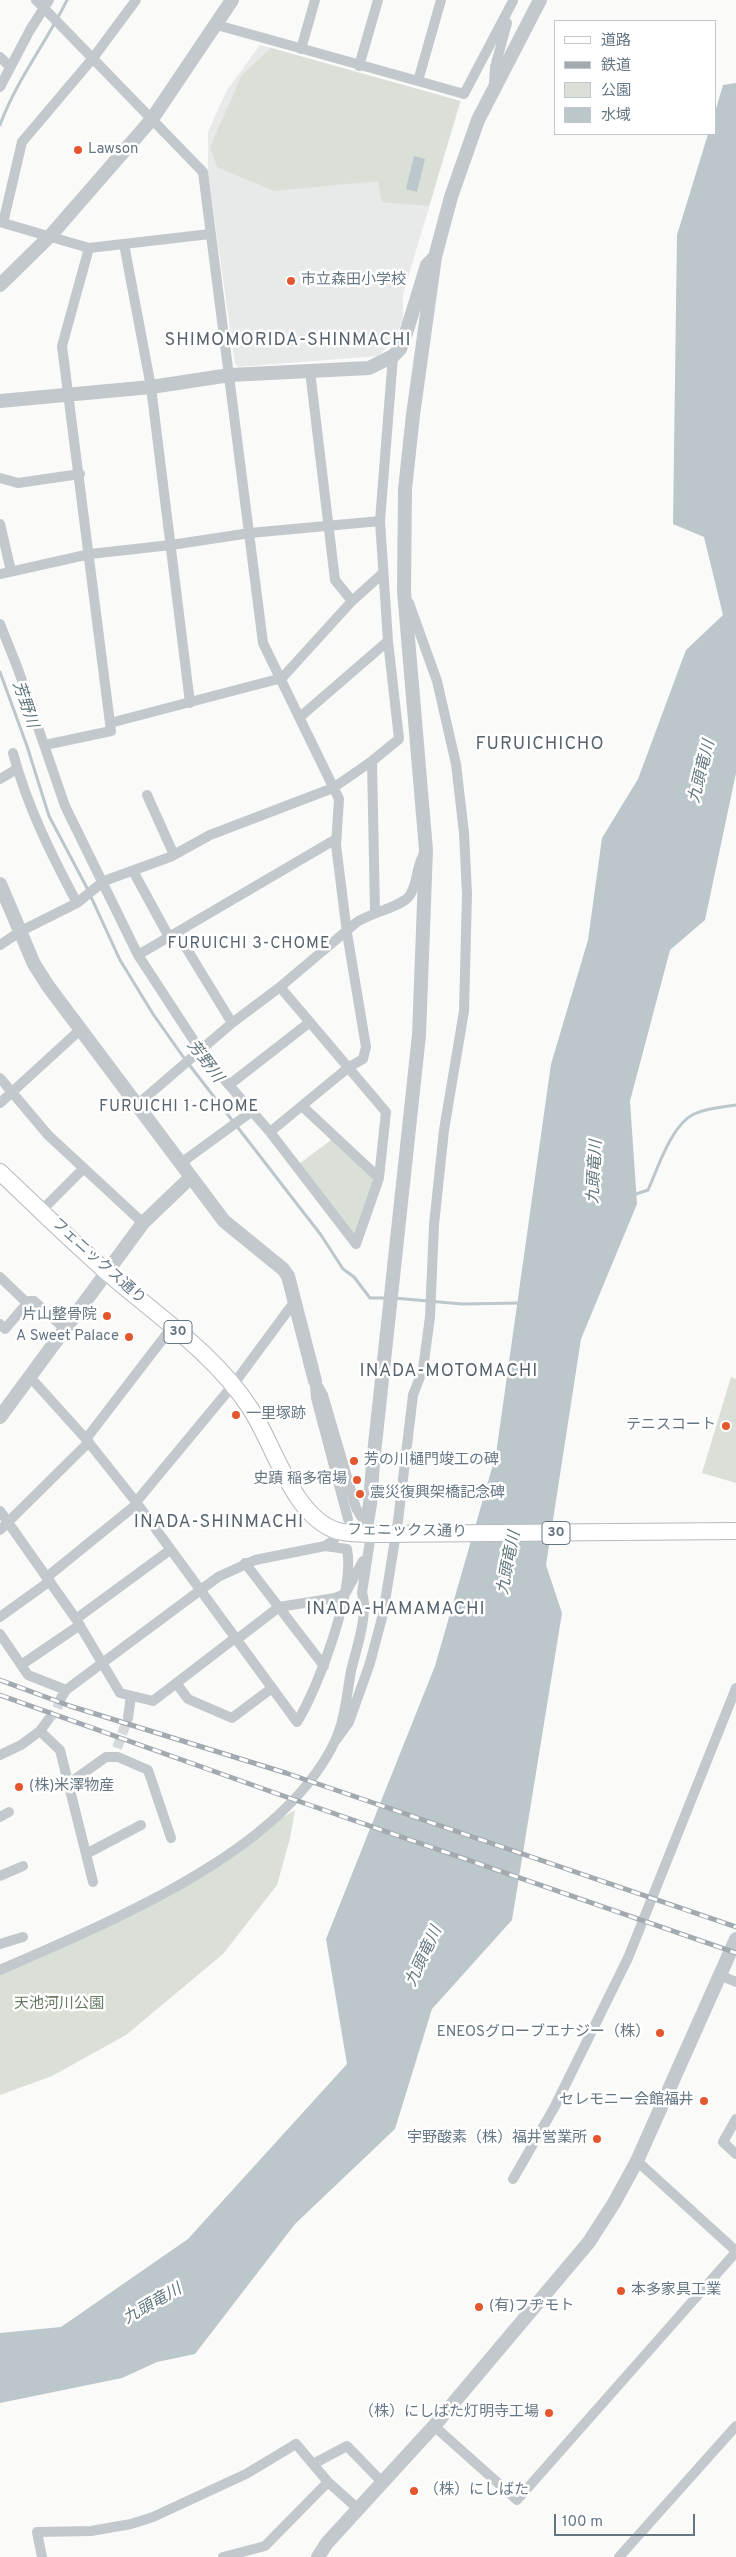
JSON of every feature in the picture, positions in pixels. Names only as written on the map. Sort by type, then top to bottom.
[{"type":"main road","name":"フェニックス通り","points":[[0,1172],[107,1272],[210,1361],[233,1385],[250,1408],[296,1493],[310,1514],[337,1531],[736,1531]]},
{"type":"street","points":[[36,0],[47,4],[93,58],[203,172],[263,643],[282,678],[339,799],[336,839],[347,933],[366,1047],[363,1059],[349,1067],[270,1132]]},
{"type":"street","points":[[136,0],[93,58],[22,142],[2,222],[52,235],[88,248],[210,234]]},
{"type":"street","points":[[0,285],[52,235],[152,119],[232,0]]},
{"type":"street","points":[[301,49],[315,0]]},
{"type":"street","points":[[359,66],[378,0]]},
{"type":"street","points":[[418,81],[442,0]]},
{"type":"street","points":[[217,25],[464,94],[513,0]]},
{"type":"street","points":[[494,88],[495,67],[513,0]]},
{"type":"street","points":[[336,1740],[362,1626],[364,1598],[362,1593],[368,1551],[389,1310],[419,1035],[426,850],[404,591],[405,489],[413,415],[435,257],[465,156],[478,120],[540,0]]},
{"type":"street","points":[[0,87],[47,4]]},
{"type":"street","points":[[0,58],[10,67]]},
{"type":"street","points":[[124,244],[151,387],[190,703]]},
{"type":"street","points":[[44,745],[111,731],[80,474],[62,346],[88,248]]},
{"type":"street","points":[[0,400],[151,387],[230,375],[369,368],[393,356],[400,349],[427,265],[435,257]]},
{"type":"street","points":[[0,945],[21,931],[77,903],[104,881],[174,855],[210,835],[333,788],[372,761],[398,739],[382,574],[380,521],[393,356]]},
{"type":"street","points":[[310,371],[335,580],[352,601]]},
{"type":"street","points":[[0,478],[18,483],[80,474]]},
{"type":"street","points":[[0,574],[90,554],[171,545],[250,533],[380,521]]},
{"type":"street","points":[[0,524],[11,571]]},
{"type":"street","points":[[110,723],[282,678],[352,601],[382,574]]},
{"type":"street","points":[[0,1970],[96,1928],[160,1895],[214,1863],[260,1831],[288,1805],[322,1763],[349,1722],[370,1663],[383,1614],[398,1521],[413,1395],[423,1369],[430,1318],[434,1225],[443,1139],[464,1011],[467,894],[464,832],[456,764],[436,681],[404,591]]},
{"type":"street","points":[[0,624],[65,806],[104,881],[138,955],[200,1050],[270,1132],[356,1244],[379,1178],[386,1112],[280,987]]},
{"type":"street","points":[[300,717],[388,641]]},
{"type":"street","points":[[13,753],[28,801],[77,903]]},
{"type":"street","points":[[372,761],[375,912]]},
{"type":"street","points":[[0,779],[17,769]]},
{"type":"street","points":[[147,795],[174,855]]},
{"type":"street","points":[[138,955],[336,839]]},
{"type":"street","points":[[138,1104],[232,1023],[347,933],[357,922],[375,912],[406,900],[410,895],[419,860],[426,850]]},
{"type":"street","points":[[133,871],[232,1023]]},
{"type":"street","points":[[0,884],[34,964],[81,1029],[224,1221],[283,1269],[288,1276],[315,1381],[316,1398],[348,1519]]},
{"type":"street","points":[[229,1085],[310,1022]]},
{"type":"street","points":[[0,1103],[81,1029]]},
{"type":"street","points":[[0,1078],[48,1135],[143,1222]]},
{"type":"street","points":[[302,1106],[379,1178]]},
{"type":"street","points":[[181,1163],[251,1112]]},
{"type":"street","points":[[41,1211],[84,1168]]},
{"type":"street","points":[[2,1410],[30,1377],[143,1222],[191,1177]]},
{"type":"street","points":[[0,1277],[27,1303]]},
{"type":"street","points":[[0,1617],[49,1579],[137,1503],[233,1385],[295,1301]]},
{"type":"street","points":[[0,1324],[5,1329],[27,1303],[34,1302],[65,1329]]},
{"type":"street","points":[[0,1530],[88,1441],[172,1327]]},
{"type":"street","points":[[0,1634],[28,1675],[64,1694],[103,1662],[199,1590],[218,1576],[245,1563],[325,1546],[347,1549],[349,1572],[324,1666],[297,1722],[199,1590],[137,1503],[88,1441],[30,1377]]},
{"type":"street","points":[[315,1381],[323,1394],[356,1508],[369,1532]]},
{"type":"street","points":[[0,1510],[78,1622],[120,1693],[153,1701],[279,1607],[335,1598],[344,1594],[349,1589],[368,1551]]},
{"type":"street","points":[[325,1546],[334,1540]]},
{"type":"street","points":[[21,1665],[170,1550]]},
{"type":"street","points":[[245,1563],[324,1666]]},
{"type":"street","points":[[176,1683],[188,1699],[232,1718],[272,1688]]},
{"type":"street","points":[[513,2179],[554,2108],[628,1958],[736,1688]]},
{"type":"street","points":[[128,1718],[131,1696]]},
{"type":"street","points":[[0,1755],[20,1745],[40,1731],[48,1720]]},
{"type":"street","points":[[40,1731],[60,1750],[93,1882]]},
{"type":"street","points":[[68,1784],[116,1752],[118,1757],[148,1770],[171,1838]]},
{"type":"street","points":[[86,1854],[141,1825]]},
{"type":"street","points":[[0,1876],[23,1866]]},
{"type":"street","points":[[2,1944],[22,1937]]},
{"type":"street","points":[[318,2557],[327,2543],[434,2426],[589,2242],[614,2203],[637,2161],[736,1939]]},
{"type":"street","points":[[719,1975],[736,1982]]},
{"type":"street","points":[[736,2119],[723,2142],[736,2154]]},
{"type":"street","points":[[434,2426],[516,2500],[736,2252],[637,2161]]},
{"type":"street","points":[[619,2557],[736,2426]]},
{"type":"street","points":[[42,2557],[37,2532],[91,2531],[153,2518],[246,2474],[296,2444],[328,2482],[358,2508]]},
{"type":"street","points":[[313,2464],[347,2446],[382,2482]]},
{"type":"street","points":[[223,2557],[265,2546],[328,2482]]},
{"type":"shaded area","points":[[260,45],[461,101],[403,294],[403,320],[392,342],[378,356],[238,367],[235,364],[208,173],[208,132],[227,90]]},
{"type":"green space","points":[[271,48],[460,101],[429,206],[382,202],[378,181],[274,191],[217,167],[210,147],[242,75]]},
{"type":"green space","points":[[335,1137],[379,1178],[355,1242],[299,1164]]},
{"type":"green space","name":"テニスコート","points":[[731,1377],[736,1379],[736,1483],[702,1473]]},
{"type":"green space","name":"天池河川公園","points":[[295,1810],[290,1838],[277,1885],[223,1954],[126,2035],[52,2076],[0,2095],[0,1964],[47,1947],[163,1889]]},
{"type":"water","name":"九頭竜川","points":[[736,83],[736,773],[705,920],[670,950],[630,1101],[637,1204],[581,1339],[546,1565],[562,1613],[512,1920],[432,2009],[395,2129],[295,2224],[195,2354],[157,2362],[122,2378],[0,2403],[0,2333],[61,2327],[188,2239],[347,2064],[326,1939],[435,1666],[496,1454],[551,1064],[588,940],[602,838],[638,779],[686,650],[723,615],[704,537],[673,524],[677,235],[708,135],[716,135],[716,109],[723,85]]},
{"type":"water","points":[[414,156],[425,159],[417,192],[406,189]]},
{"type":"waterway","name":"芳野川","points":[[0,125],[14,93],[67,0]]},
{"type":"waterway","name":"芳野川","points":[[0,672],[27,746],[49,816],[87,888],[120,960],[153,1014],[184,1058],[321,1235],[343,1269],[354,1277],[370,1298],[386,1298]]},
{"type":"waterway","points":[[633,1195],[648,1190],[666,1148],[679,1127],[686,1120],[704,1110],[736,1105]]},
{"type":"waterway","name":"芳野川","points":[[394,1298],[462,1304],[520,1303]]},
{"type":"tunnel","points":[[48,1720],[57,1709],[61,1698]]},
{"type":"tunnel","points":[[117,1748],[128,1718]]},
{"type":"railway","points":[[0,1680],[70,1706],[286,1773],[736,1927]]},
{"type":"railway","points":[[0,1695],[275,1793],[736,1953]]},
{"type":"place","name":"Lawson","points":[[78,150]]},
{"type":"place","name":"市立森田小学校","points":[[291,281]]},
{"type":"place","name":"片山整骨院","points":[[107,1316]]},
{"type":"place","name":"A Sweet Palace","points":[[129,1337]]},
{"type":"place","name":"一里塚跡","points":[[236,1415]]},
{"type":"place","name":"テニスコート","points":[[726,1426]]},
{"type":"place","name":"芳の川樋門竣工の碑","points":[[354,1461]]},
{"type":"place","name":"史蹟 稲多宿場","points":[[357,1480]]},
{"type":"place","name":"震災復興架橋記念碑","points":[[360,1494]]},
{"type":"place","name":"(株)米澤物産","points":[[19,1787]]},
{"type":"place","name":"ENEOSグローブエナジー（株）","points":[[660,2033]]},
{"type":"place","name":"セレモニー会館福井","points":[[704,2101]]},
{"type":"place","name":"宇野酸素（株）福井営業所","points":[[597,2139]]},
{"type":"place","name":"本多家具工業","points":[[621,2291]]},
{"type":"place","name":"(有)フヂモト","points":[[479,2307]]},
{"type":"place","name":"（株）にしばた灯明寺工場","points":[[549,2413]]},
{"type":"place","name":"（株）にしばた","points":[[414,2491]]},
{"type":"district","name":"SHIMOMORIDA-SHINMACHI","points":[[288,341]]},
{"type":"district","name":"FURUICHICHO","points":[[540,745]]},
{"type":"district","name":"FURUICHI 3-CHOME","points":[[249,945]]},
{"type":"district","name":"FURUICHI 1-CHOME","points":[[179,1108]]},
{"type":"district","name":"INADA-MOTOMACHI","points":[[449,1372]]},
{"type":"district","name":"INADA-SHINMACHI","points":[[219,1523]]},
{"type":"district","name":"INADA-HAMAMACHI","points":[[396,1610]]}]
